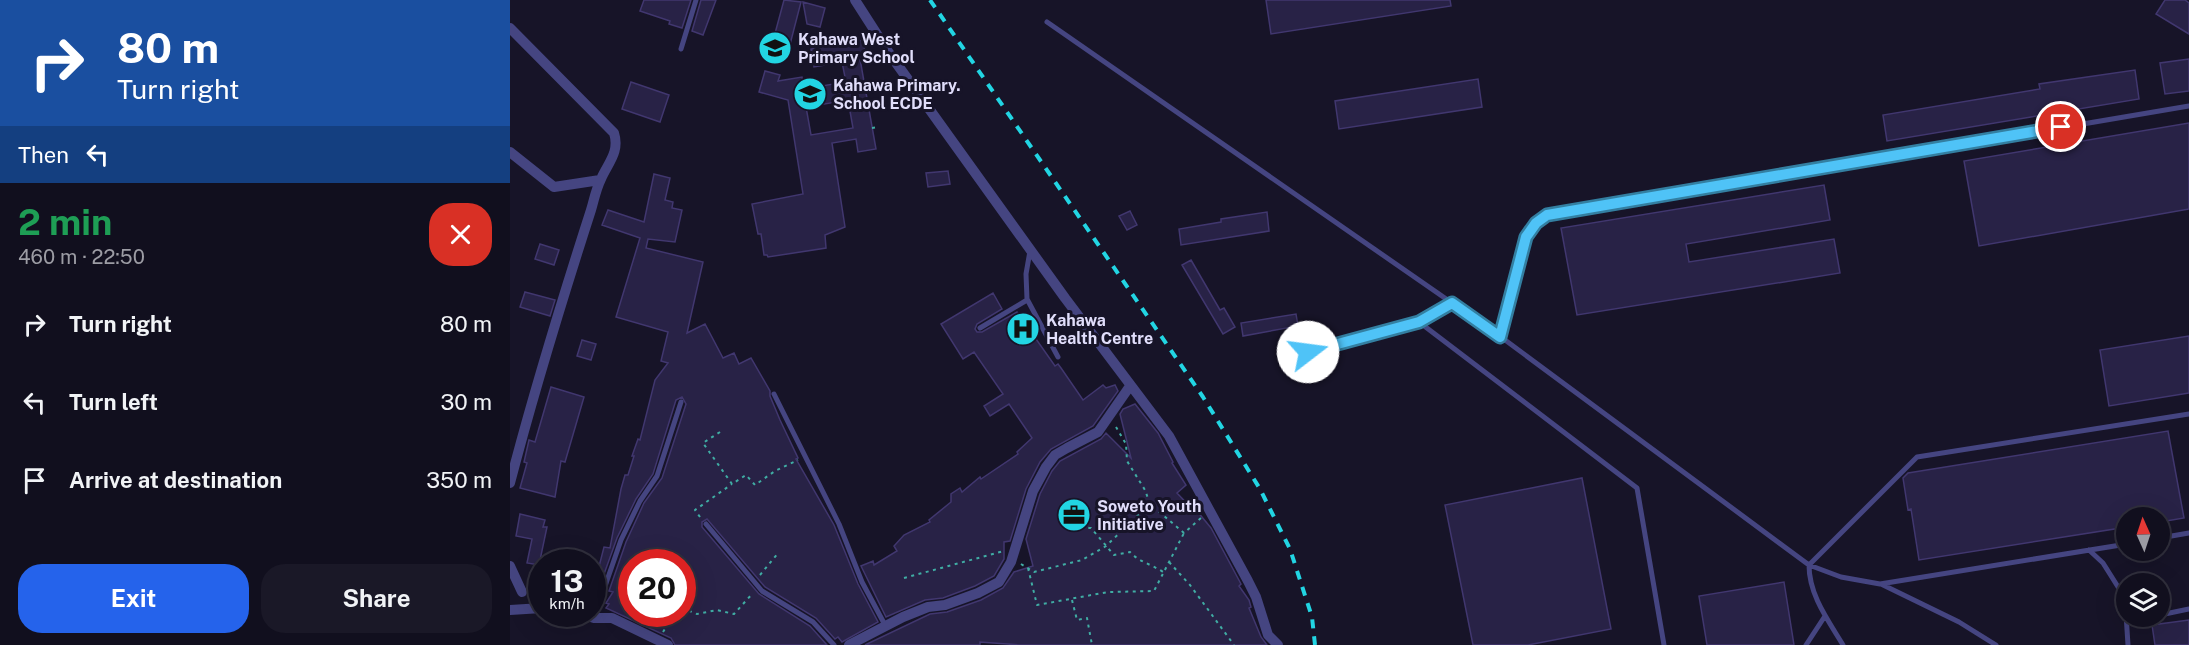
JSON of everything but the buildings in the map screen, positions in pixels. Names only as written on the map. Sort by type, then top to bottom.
[{"type":"street","points":[[855,0],[890,53],[1031,250],[1130,386],[1148,405],[1170,436],[1257,597],[1268,635],[1278,645]]},
{"type":"street","points":[[510,28],[614,133],[617,142],[615,153],[600,180],[534,392],[510,483]]},
{"type":"street","points":[[510,152],[554,187],[600,180]]},
{"type":"street","points":[[849,645],[928,607],[945,605],[994,586],[1011,562],[1033,491],[1046,467],[1055,455],[1098,432],[1130,386]]},
{"type":"street","points":[[510,566],[522,592]]},
{"type":"street","points":[[510,575],[522,592]]},
{"type":"street","points":[[510,609],[522,592]]},
{"type":"street","points":[[510,609],[528,608]]},
{"type":"street","points":[[606,618],[612,618],[663,643]]},
{"type":"lane","points":[[681,49],[696,0]]},
{"type":"lane","points":[[1047,22],[1500,337],[1809,565],[1841,577],[1880,584],[1959,622],[1996,645]]},
{"type":"lane","points":[[1500,337],[1526,237],[1536,223],[1547,215],[2189,106]]},
{"type":"lane","points":[[1031,250],[1026,274],[1027,300],[1058,357]]},
{"type":"lane","points":[[980,328],[1027,300]]},
{"type":"lane","points":[[1286,358],[1419,322],[1452,303]]},
{"type":"lane","points":[[1419,322],[1637,488],[1664,645]]},
{"type":"lane","points":[[774,394],[838,524],[862,582],[886,627]]},
{"type":"lane","points":[[606,583],[621,540],[640,501],[657,476],[681,402]]},
{"type":"lane","points":[[1843,645],[1825,616],[1809,582],[1809,565],[1917,457],[2189,414]]},
{"type":"lane","points":[[706,524],[757,584],[813,622],[834,645]]},
{"type":"lane","points":[[2170,536],[2189,533]]},
{"type":"lane","points":[[1880,584],[2116,546]]},
{"type":"lane","points":[[2089,550],[2103,563],[2116,584]]},
{"type":"lane","points":[[2170,613],[2189,609]]},
{"type":"lane","points":[[1806,645],[1825,616]]},
{"type":"lane","points":[[2127,627],[2128,645]]},
{"type":"path","points":[[872,128],[879,127]]},
{"type":"path","points":[[1110,417],[1126,444],[1127,461],[1150,504],[1184,533]]},
{"type":"path","points":[[720,432],[703,443],[732,484]]},
{"type":"path","points":[[706,524],[695,510],[732,484],[746,475],[755,485],[775,471],[806,457]]},
{"type":"path","points":[[1011,562],[1034,572],[1082,560],[1106,546],[1150,504]]},
{"type":"path","points":[[1065,510],[1071,518],[1085,528],[1091,528],[1114,555],[1130,552],[1138,560],[1148,562],[1163,572]]},
{"type":"path","points":[[1028,568],[1037,605],[1108,592],[1154,591],[1168,562],[1184,538],[1184,533],[1209,510]]},
{"type":"path","points":[[904,578],[1015,548]]},
{"type":"path","points":[[696,614],[717,610],[734,614],[779,552]]},
{"type":"path","points":[[1168,562],[1190,585],[1234,645]]},
{"type":"path","points":[[1072,600],[1077,620],[1087,618],[1092,645]]},
{"type":"path","points":[[663,643],[669,627]]},
{"type":"railway","points":[[930,0],[1203,397],[1260,489],[1290,549],[1312,617],[1315,645]]},
{"type":"place","name":"Kahawa West Primary School","points":[[775,48]]},
{"type":"place","name":"Kahawa Primary. School ECDE","points":[[810,94]]},
{"type":"place","name":"Kahawa Health Centre","points":[[1023,329]]},
{"type":"place","name":"Soweto Youth Initiative","points":[[1074,515]]},
{"type":"route","points":[[1308,352],[1419,322],[1452,303],[1500,337],[1526,237],[1536,223],[1547,215],[2061,127]]}]
